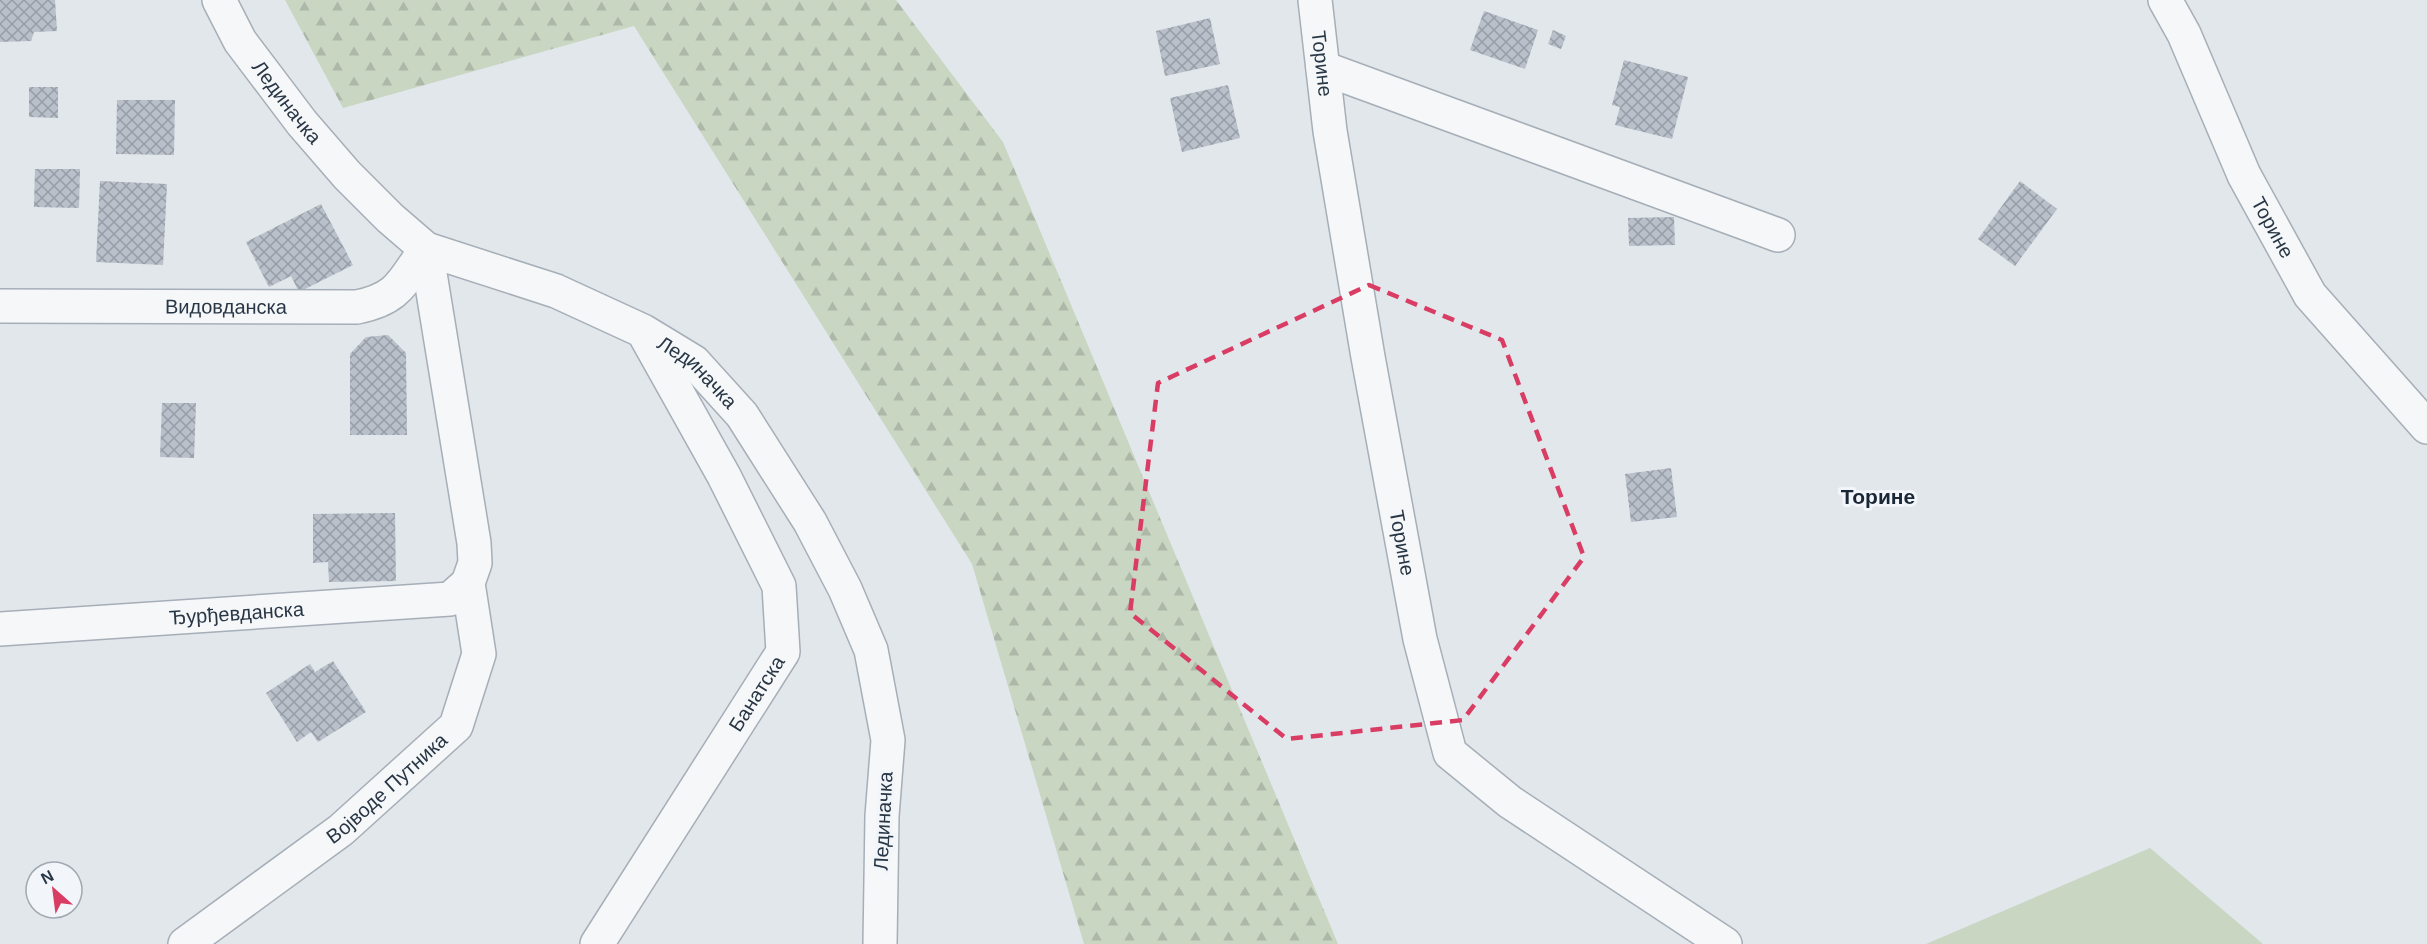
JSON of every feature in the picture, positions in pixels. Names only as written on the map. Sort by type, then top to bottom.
[{"type":"street","name":"Лединачка","points":[[219,0],[240,41],[302,123],[347,175],[390,218],[426,249],[556,291],[643,331],[694,362],[742,415],[810,522],[845,588],[871,650],[888,740],[882,816],[879,944]]},
{"type":"street","name":"Торине","points":[[1315,0],[1330,131],[1368,357],[1420,639],[1450,753],[1510,802],[1725,944]]},
{"type":"street","name":"Торине","points":[[2165,0],[2184,34],[2244,175],[2310,295],[2427,427]]},
{"type":"street","points":[[1323,68],[1778,235]]},
{"type":"street","name":"Видовданска","points":[[0,306],[357,307],[377,303],[395,293],[426,249]]},
{"type":"street","name":"Војводе Путника","points":[[185,944],[341,830],[456,726],[479,654],[468,584],[475,563],[474,543],[426,249]]},
{"type":"street","name":"Банатска","points":[[597,944],[783,652],[779,586],[724,476],[643,331]]},
{"type":"street","name":"Ђурђевданска","points":[[0,629],[450,599],[468,584]]},
{"type":"highlighted area","points":[[1369,285],[1502,340],[1584,557],[1463,720],[1287,739],[1130,613],[1158,383]]},
{"type":"green space","points":[[285,0],[896,0],[1003,142],[1338,944],[1084,944],[972,564],[634,26],[343,108]]},
{"type":"green space","points":[[2150,848],[2263,944],[1926,944]]},
{"type":"building","points":[[0,0],[55,0],[57,31],[34,32],[31,41],[0,42]]},
{"type":"building","points":[[1484,11],[1538,30],[1525,69],[1470,50]]},
{"type":"building","points":[[1210,18],[1220,64],[1165,76],[1156,31]]},
{"type":"building","points":[[1553,30],[1566,36],[1561,49],[1548,44]]},
{"type":"building","points":[[1624,60],[1688,77],[1672,139],[1615,125],[1620,107],[1612,105]]},
{"type":"building","points":[[1228,85],[1240,138],[1182,152],[1170,98]]},
{"type":"building","points":[[29,87],[58,87],[58,118],[29,117]]},
{"type":"building","points":[[117,100],[175,100],[174,155],[116,154]]},
{"type":"building","points":[[35,169],[80,169],[79,208],[34,207]]},
{"type":"building","points":[[100,181],[167,184],[163,265],[96,262]]},
{"type":"building","points":[[2020,181],[2057,209],[2015,266],[1978,239]]},
{"type":"building","points":[[321,204],[353,265],[299,292],[291,276],[269,287],[246,242]]},
{"type":"building","points":[[1674,217],[1675,245],[1629,246],[1628,218]]},
{"type":"building","points":[[388,335],[406,353],[407,435],[350,435],[350,354],[366,337]]},
{"type":"building","points":[[162,403],[196,403],[194,458],[160,457]]},
{"type":"building","points":[[1671,468],[1677,517],[1631,522],[1625,474]]},
{"type":"building","points":[[395,513],[396,581],[329,582],[328,562],[313,563],[313,514]]},
{"type":"building","points":[[333,661],[366,712],[318,742],[311,732],[297,742],[266,693],[310,664],[315,672]]},
{"type":"district","name":"Торине","points":[[1878,496]]}]
